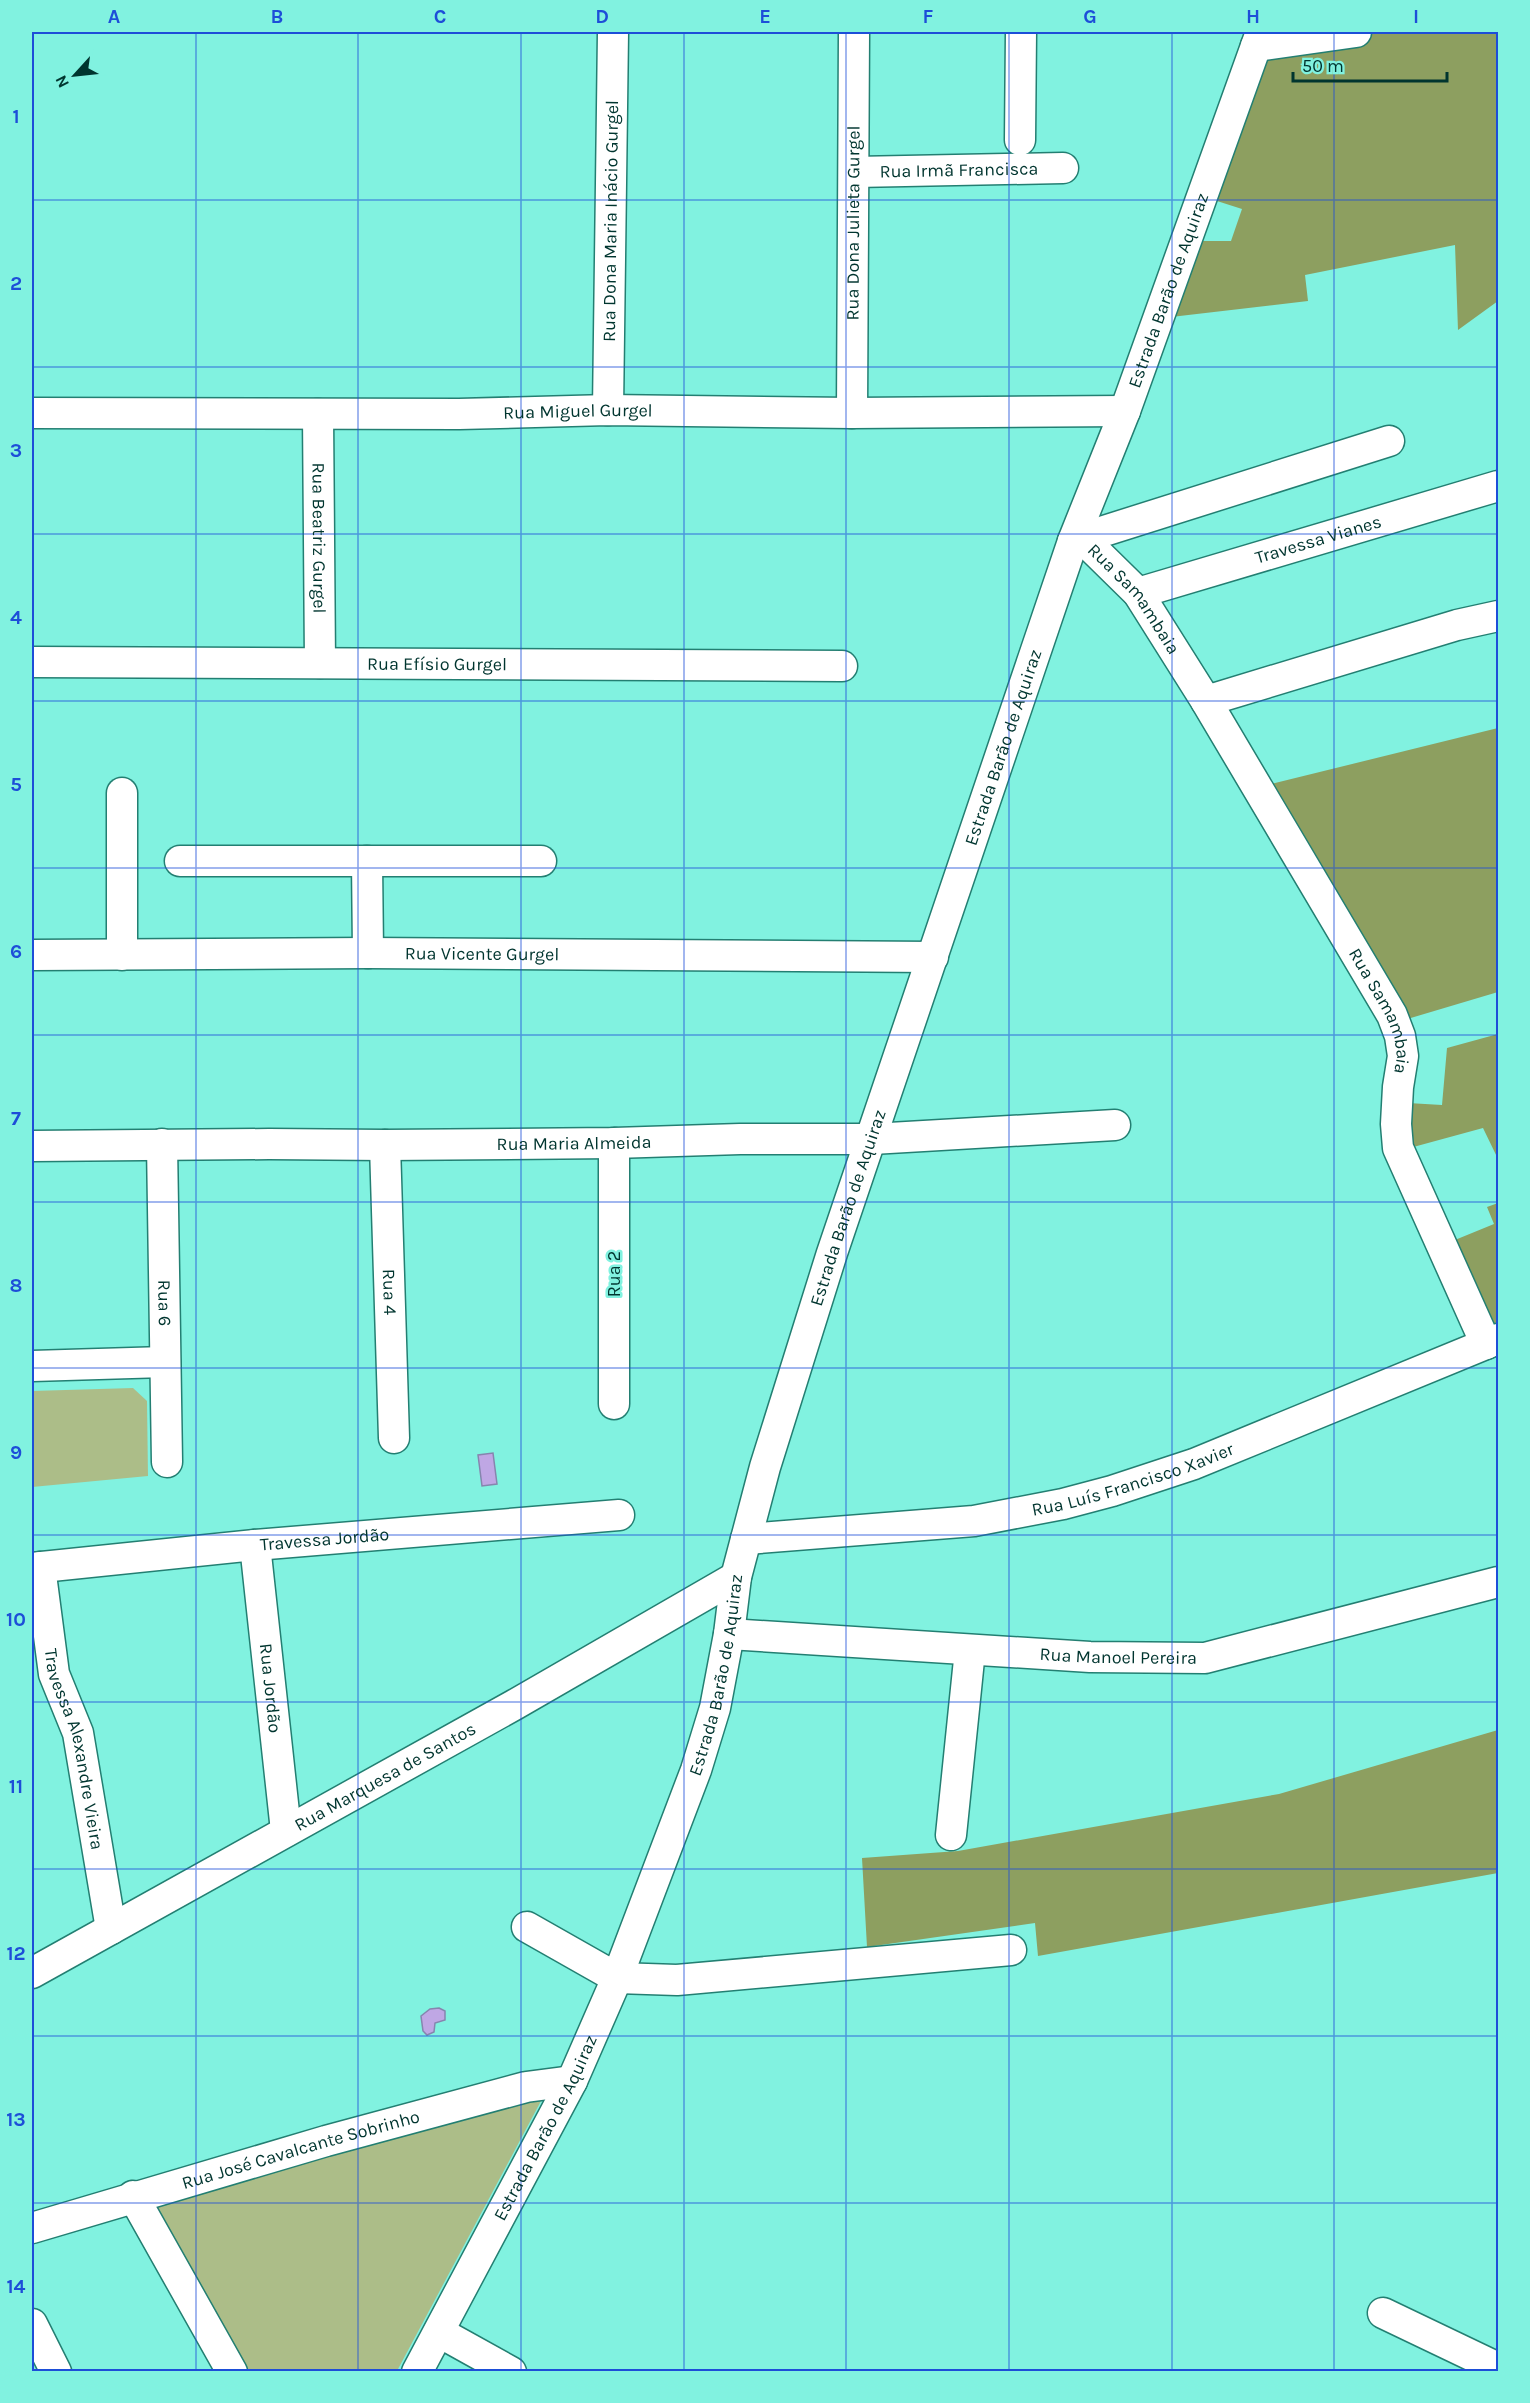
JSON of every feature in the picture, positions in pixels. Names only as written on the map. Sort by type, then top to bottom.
[{"type":"street","name":"Rua Dona Maria Inácio Gurgel","points":[[608,410],[613,32]]},
{"type":"street","name":"Rua Dona Julieta Gurgel","points":[[852,412],[854,32]]},
{"type":"street","points":[[1020,140],[1021,32]]},
{"type":"street","points":[[1258,39],[1356,32]]},
{"type":"street","name":"Estrada Barão de Aquiraz","points":[[417,2372],[572,2081],[617,1978],[696,1770],[716,1708],[736,1577],[772,1444],[832,1252],[1077,539],[1258,39]]},
{"type":"street","name":"Rua Irmã Francisca","points":[[855,172],[1063,168]]},
{"type":"street","name":"Rua Miguel Gurgel","points":[[32,413],[318,414],[608,410],[1125,411]]},
{"type":"street","name":"Rua Beatriz Gurgel","points":[[318,414],[320,663]]},
{"type":"street","points":[[1077,539],[1389,441]]},
{"type":"street","name":"Travessa Vianes","points":[[1138,594],[1498,486]]},
{"type":"street","name":"Rua Samambaia","points":[[1077,539],[1138,594],[1206,701],[1392,1014],[1400,1036],[1403,1056],[1398,1087],[1396,1124],[1398,1148],[1492,1341]]},
{"type":"street","points":[[1206,701],[1457,625],[1498,616]]},
{"type":"street","name":"Rua Efísio Gurgel","points":[[32,662],[842,666]]},
{"type":"street","points":[[122,793],[122,955]]},
{"type":"street","points":[[180,861],[541,861]]},
{"type":"street","points":[[367,861],[368,953]]},
{"type":"street","name":"Rua Vicente Gurgel","points":[[32,955],[368,953],[933,957]]},
{"type":"street","name":"Rua Maria Almeida","points":[[32,1146],[162,1144],[385,1146],[740,1139],[872,1139],[1115,1125]]},
{"type":"street","name":"Rua 2","points":[[614,1143],[614,1404]]},
{"type":"street","name":"Rua 6","points":[[162,1144],[167,1462]]},
{"type":"street","name":"Rua 4","points":[[385,1146],[394,1438]]},
{"type":"street","name":"Rua Luís Francisco Xavier","points":[[746,1539],[974,1521],[1093,1496],[1194,1464],[1492,1341]]},
{"type":"street","points":[[32,1366],[165,1362]]},
{"type":"street","name":"Travessa Jordão","points":[[36,1567],[255,1545],[619,1515]]},
{"type":"street","name":"Rua Jordão","points":[[255,1545],[286,1831]]},
{"type":"street","name":"Travessa Alexandre Vieira","points":[[36,1567],[54,1674],[78,1733],[111,1929]]},
{"type":"street","name":"Rua Marquesa de Santos","points":[[32,1973],[514,1705],[736,1577]]},
{"type":"street","name":"Rua Manoel Pereira","points":[[729,1634],[1090,1657],[1204,1658],[1498,1582]]},
{"type":"street","points":[[951,1835],[970,1650]]},
{"type":"street","points":[[527,1927],[617,1978],[677,1980],[1011,1950]]},
{"type":"street","name":"Rua José Cavalcante Sobrinho","points":[[32,2228],[133,2196],[526,2087],[572,2081]]},
{"type":"street","points":[[133,2196],[232,2372]]},
{"type":"street","points":[[1383,2313],[1498,2368]]},
{"type":"street","points":[[32,2324],[56,2372]]},
{"type":"street","points":[[439,2332],[511,2372]]},
{"type":"green space","points":[[1267,32],[1498,32],[1498,301],[1458,330],[1455,245],[1305,275],[1308,301],[1171,317],[1198,241],[1231,241],[1242,209],[1217,201]]},
{"type":"green space","points":[[1498,728],[1498,992],[1404,1020],[1267,785]]},
{"type":"green space","points":[[1498,1034],[1498,1159],[1483,1128],[1406,1149],[1408,1103],[1442,1105],[1447,1048]]},
{"type":"green space","points":[[1498,1203],[1498,1333],[1488,1337],[1450,1242],[1494,1224],[1487,1207]]},
{"type":"green space","points":[[133,1388],[147,1401],[148,1476],[32,1487],[32,1391]]},
{"type":"green space","points":[[1498,1730],[1498,1873],[1038,1956],[1035,1923],[867,1947],[862,1858],[958,1851],[1279,1794]]},
{"type":"green space","points":[[531,2096],[541,2101],[397,2371],[248,2371],[157,2207]]},
{"type":"shaded area","points":[[493,1453],[497,1484],[482,1486],[478,1455]]},
{"type":"shaded area","points":[[439,2008],[445,2011],[445,2020],[435,2023],[434,2032],[427,2035],[423,2031],[421,2016],[430,2009]]}]
